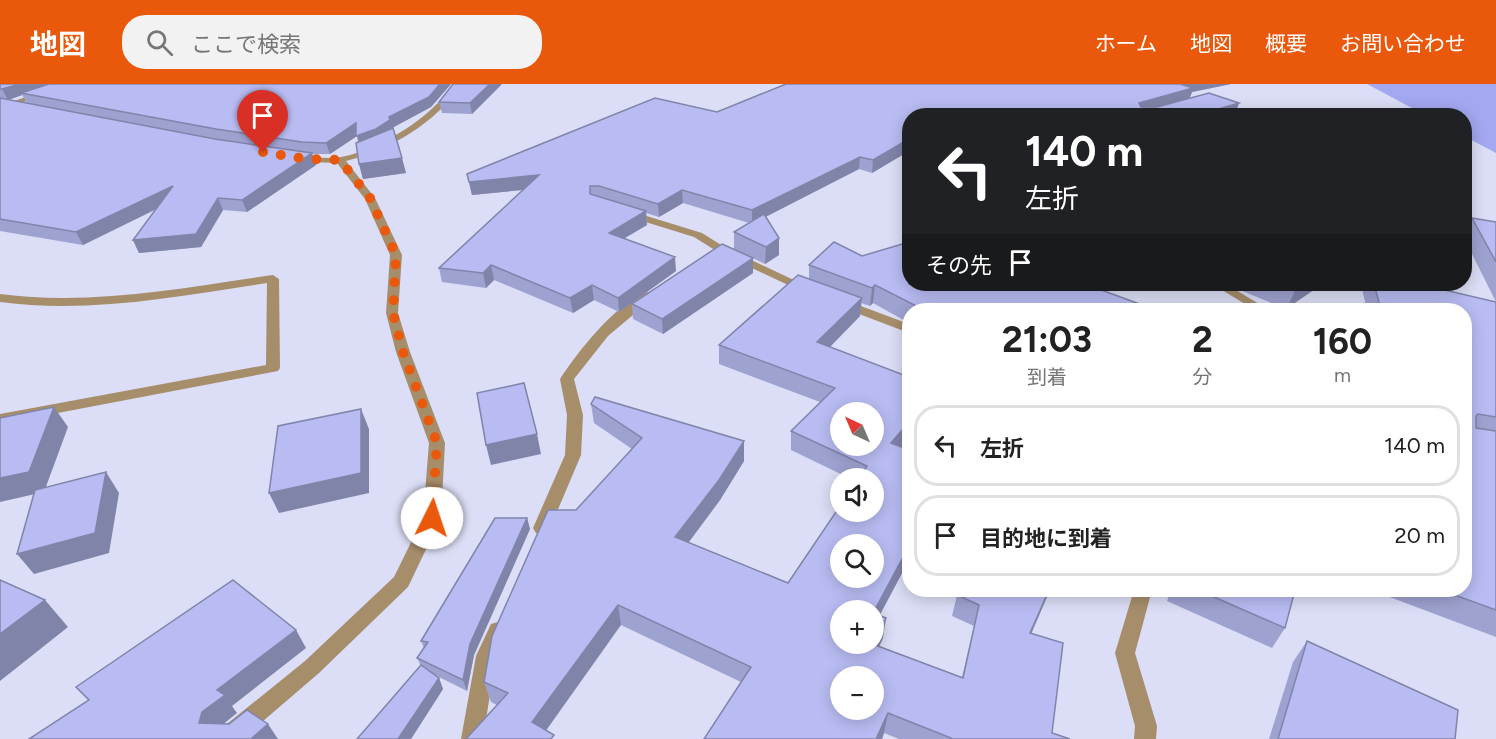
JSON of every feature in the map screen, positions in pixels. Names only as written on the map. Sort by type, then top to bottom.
[{"type":"street","points":[[4,103],[73,84]]},
{"type":"street","points":[[285,155],[340,160],[383,144],[436,111],[458,84]]},
{"type":"street","points":[[4,103],[32,108]]},
{"type":"street","points":[[225,739],[312,668],[401,582],[432,518],[437,443],[403,352],[393,313],[396,255],[370,198],[340,160]]},
{"type":"street","points":[[618,210],[698,235],[779,279],[902,326]]},
{"type":"street","points":[[702,262],[722,250]]},
{"type":"street","points":[[0,297],[25,303],[76,304],[273,279],[273,368],[0,419]]},
{"type":"street","points":[[535,544],[573,455],[576,415],[567,379],[583,354],[609,326],[663,287]]},
{"type":"street","points":[[1230,291],[1251,303]]},
{"type":"street","points":[[1141,597],[1125,653],[1146,726],[1145,739]]},
{"type":"street","points":[[472,739],[486,656],[504,616]]},
{"type":"shaded area","points":[[1367,84],[1496,84],[1496,153],[1472,140],[1472,108],[1412,108]]},
{"type":"building","points":[[0,84],[20,84],[0,89]]},
{"type":"building","points":[[49,84],[440,84],[429,97],[389,117],[390,120],[376,129],[356,136],[356,123],[326,143],[302,142],[216,129],[21,93]]},
{"type":"building","points":[[453,84],[490,84],[470,103],[439,102]]},
{"type":"building","points":[[786,84],[1180,84],[1193,88],[1139,103],[1141,107],[1157,107],[1209,93],[1239,103],[1222,108],[902,108],[902,143],[873,160],[860,157],[752,210],[682,190],[658,204],[599,186],[590,186],[590,194],[646,211],[609,233],[675,257],[618,298],[592,285],[570,298],[491,265],[483,273],[439,268],[539,175],[469,182],[467,174],[655,98],[717,112]]},
{"type":"building","points":[[0,98],[215,139],[312,153],[242,200],[218,198],[196,234],[133,240],[173,186],[76,232],[0,219]]},
{"type":"building","points":[[393,128],[402,158],[359,164],[356,143]]},
{"type":"building","points":[[764,214],[779,238],[766,247],[734,232]]},
{"type":"building","points":[[1472,218],[1496,222],[1496,262]]},
{"type":"building","points":[[834,242],[862,256],[902,244],[902,291],[1104,291],[1137,303],[910,303],[875,285],[872,288],[809,265]]},
{"type":"building","points":[[722,244],[753,258],[662,319],[632,304]]},
{"type":"building","points":[[798,275],[862,298],[817,342],[902,374],[902,430],[891,443],[902,447],[902,559],[880,600],[830,600],[830,654],[884,654],[884,648],[963,678],[979,605],[961,597],[1046,597],[1030,633],[1063,643],[1052,733],[1070,739],[951,739],[888,713],[876,739],[704,739],[751,667],[618,605],[532,722],[554,735],[551,739],[466,739],[508,693],[484,682],[492,636],[548,510],[576,510],[642,438],[591,404],[595,397],[744,441],[719,480],[675,537],[788,583],[830,521],[884,522],[884,468],[866,468],[867,466],[845,456],[884,456],[884,402],[830,402],[830,449],[791,431],[835,388],[719,345]]},
{"type":"building","points":[[1376,291],[1449,291],[1496,302],[1496,417],[1478,414],[1476,428],[1496,431],[1496,610],[1460,597],[1472,597],[1472,303],[1379,303]]},
{"type":"building","points":[[524,383],[537,434],[486,445],[477,393]]},
{"type":"building","points":[[54,407],[29,472],[0,478],[0,418]]},
{"type":"building","points":[[361,409],[361,473],[269,493],[278,426]]},
{"type":"building","points":[[106,472],[95,533],[17,554],[35,490]]},
{"type":"building","points":[[495,518],[527,518],[470,644],[463,680],[417,658],[428,642],[421,641]]},
{"type":"building","points":[[0,580],[45,600],[0,634]]},
{"type":"building","points":[[233,580],[296,630],[217,690],[225,695],[202,712],[199,723],[229,724],[247,710],[268,724],[251,739],[29,739],[89,700],[76,687]]},
{"type":"building","points":[[1214,597],[1293,597],[1285,628]]},
{"type":"building","points":[[1307,641],[1458,710],[1455,739],[1278,739]]},
{"type":"building","points":[[421,665],[439,678],[398,739],[357,739]]},
{"type":"route","points":[[263,152],[306,159],[340,160],[370,198],[396,255],[393,313],[403,352],[437,443],[432,518]]}]
